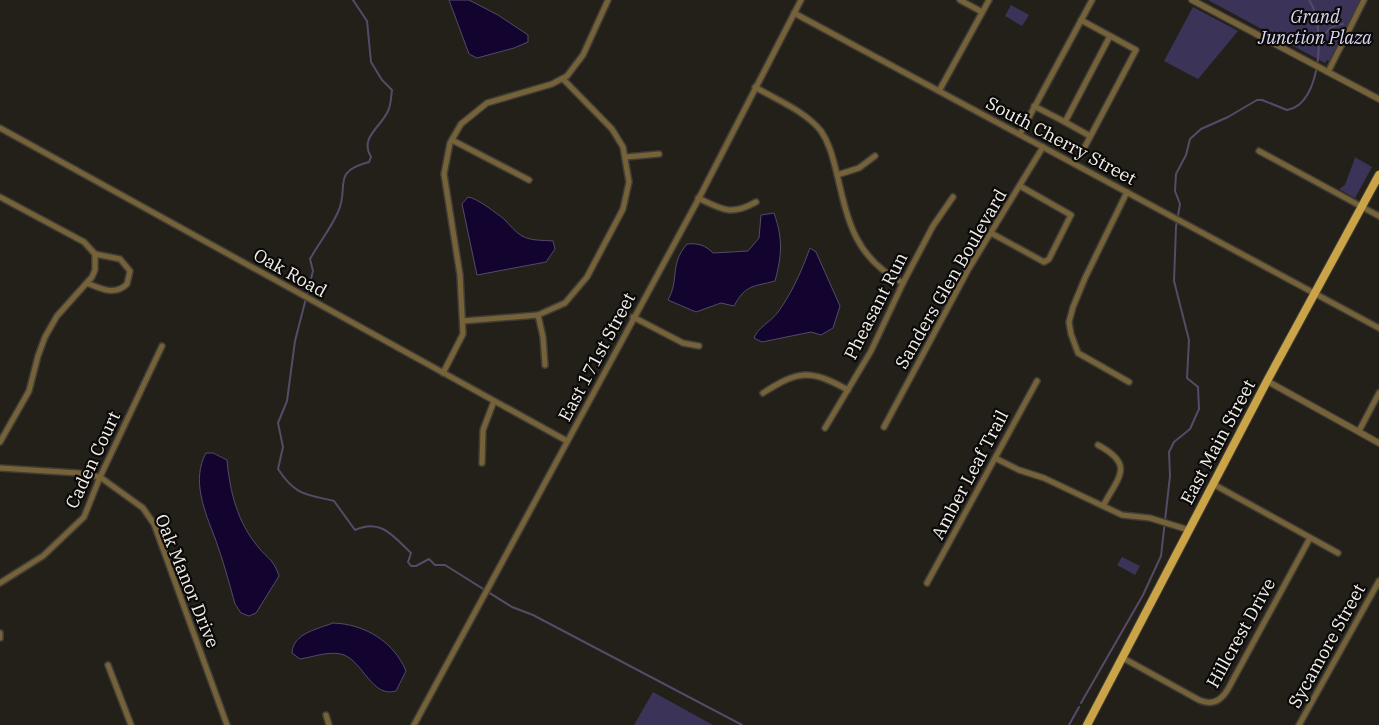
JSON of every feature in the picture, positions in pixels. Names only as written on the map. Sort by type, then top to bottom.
[{"type":"main road","name":"East Main Street","points":[[1087,725],[1267,381],[1379,174]]},
{"type":"street","points":[[444,374],[461,341],[463,321],[460,275],[444,174],[447,154],[452,140],[470,115],[487,103],[563,79],[573,70],[583,55],[608,0]]},
{"type":"street","name":"East 171st Street","points":[[414,725],[698,198],[801,0]]},
{"type":"street","points":[[960,0],[982,12]]},
{"type":"street","points":[[939,90],[989,0]]},
{"type":"street","points":[[1020,134],[1092,0]]},
{"type":"street","points":[[1192,0],[1379,99]]},
{"type":"street","points":[[1325,71],[1364,0]]},
{"type":"street","name":"South Cherry Street","points":[[794,13],[1379,328]]},
{"type":"street","points":[[1080,156],[1136,50],[1081,20]]},
{"type":"street","points":[[1065,122],[1110,36]]},
{"type":"street","points":[[463,321],[538,315],[565,303],[578,291],[587,277],[626,202],[629,182],[626,157],[612,129],[563,79]]},
{"type":"street","points":[[755,87],[800,113],[817,126],[830,149],[847,219],[859,244],[877,265],[903,283]]},
{"type":"street","points":[[1034,106],[1090,136]]},
{"type":"street","name":"Oak Road","points":[[0,128],[567,441]]},
{"type":"street","points":[[452,140],[529,180]]},
{"type":"street","name":"Sanders Glen Boulevard","points":[[884,427],[968,270],[1044,147]]},
{"type":"street","points":[[1259,151],[1379,216]]},
{"type":"street","points":[[626,157],[659,154]]},
{"type":"street","points":[[837,175],[859,168],[876,156]]},
{"type":"street","points":[[991,233],[1043,261],[1049,259],[1071,215],[1020,186]]},
{"type":"street","points":[[1126,192],[1085,278],[1073,307],[1070,322],[1071,334],[1078,353],[1129,382]]},
{"type":"street","points":[[0,197],[84,242],[95,254],[113,257],[125,263],[130,271],[130,280],[124,288],[112,292],[87,283]]},
{"type":"street","name":"Pheasant Run","points":[[825,428],[871,352],[903,283],[934,226],[953,197]]},
{"type":"street","points":[[698,198],[728,211],[742,210],[756,202]]},
{"type":"street","points":[[0,442],[29,391],[45,337],[57,316],[87,283],[95,270],[95,254]]},
{"type":"street","points":[[538,315],[543,336],[545,365]]},
{"type":"street","points":[[633,317],[683,342],[699,346]]},
{"type":"street","name":"Caden Court","points":[[0,583],[42,556],[84,517],[100,477],[162,346]]},
{"type":"street","points":[[763,393],[786,378],[803,374],[820,376],[848,390]]},
{"type":"street","name":"Amber Leaf Trail","points":[[927,583],[1037,381]]},
{"type":"street","points":[[1267,381],[1379,442]]},
{"type":"street","points":[[1359,431],[1379,392]]},
{"type":"street","points":[[482,463],[483,430],[494,401]]},
{"type":"street","points":[[1098,445],[1117,457],[1121,465],[1119,476],[1103,506]]},
{"type":"street","points":[[995,458],[1019,470],[1044,478],[1122,515],[1163,521],[1189,530]]},
{"type":"street","name":"Oak Manor Drive","points":[[0,468],[78,472],[100,477],[143,508],[154,524],[227,725]]},
{"type":"street","points":[[1213,484],[1338,553]]},
{"type":"street","name":"Hillcrest Drive","points":[[1123,658],[1199,700],[1212,703],[1218,701],[1228,689],[1310,538]]},
{"type":"street","name":"Sycamore Street","points":[[1299,725],[1379,581]]},
{"type":"street","points":[[0,632],[0,638]]},
{"type":"street","points":[[108,665],[131,725]]},
{"type":"street","points":[[326,715],[329,725]]},
{"type":"green space","name":"Grand Junction Plaza","points":[[1208,0],[1360,0],[1329,61],[1327,60],[1325,63]]},
{"type":"green space","points":[[1011,5],[1029,15],[1022,26],[1005,16]]},
{"type":"green space","points":[[1193,7],[1238,31],[1198,79],[1164,61]]},
{"type":"green space","points":[[1353,156],[1372,167],[1355,198],[1339,189],[1345,185],[1355,158]]},
{"type":"green space","points":[[1122,557],[1140,566],[1135,575],[1117,565]]},
{"type":"green space","points":[[653,692],[713,725],[634,725]]},
{"type":"shaded area","points":[[449,0],[469,0],[498,15],[528,35],[528,42],[514,48],[477,58],[469,54]]},
{"type":"shaded area","points":[[468,197],[476,200],[504,219],[525,238],[553,241],[555,249],[546,262],[477,275],[462,204]]},
{"type":"shaded area","points":[[774,213],[780,239],[779,263],[775,281],[746,290],[734,306],[721,303],[696,312],[668,300],[674,285],[678,259],[687,244],[701,245],[713,253],[748,251],[759,238],[761,215]]},
{"type":"shaded area","points":[[810,248],[816,252],[840,306],[833,328],[821,335],[811,332],[762,342],[754,338],[758,331],[775,316],[788,297]]},
{"type":"shaded area","points":[[206,453],[213,453],[227,460],[230,484],[240,517],[251,538],[273,563],[279,576],[256,613],[249,616],[241,613],[235,604],[221,554],[201,496],[200,474]]},
{"type":"shaded area","points":[[333,623],[345,624],[367,631],[377,636],[394,651],[406,671],[396,691],[388,692],[374,685],[351,659],[344,655],[328,654],[300,659],[292,653],[293,646],[301,636]]},
{"type":"waterway","points":[[353,0],[367,21],[371,62],[382,80],[392,90],[390,104],[385,117],[369,138],[368,150],[371,157],[369,162],[357,166],[345,176],[338,212],[310,259],[313,271],[295,341],[287,401],[278,423],[283,447],[278,469],[284,478],[296,489],[315,497],[334,501],[355,530],[372,526],[392,535],[411,553],[408,562],[411,566],[416,566],[429,559],[435,565],[445,565],[512,607],[533,615],[742,725]]},
{"type":"waterway","points":[[1081,703],[1143,595],[1161,556],[1170,476],[1169,452],[1174,442],[1190,429],[1199,409],[1198,387],[1187,378],[1189,340],[1174,281],[1176,227],[1180,204],[1175,191],[1176,174],[1186,155],[1190,139],[1201,129],[1228,117],[1257,100],[1262,100],[1287,110],[1299,105],[1308,94],[1314,80],[1318,62],[1319,44],[1318,26],[1309,0]]},
{"type":"waterway","points":[[1322,41],[1330,29],[1336,25],[1343,24]]},
{"type":"waterway","points":[[1069,725],[1079,707]]}]
